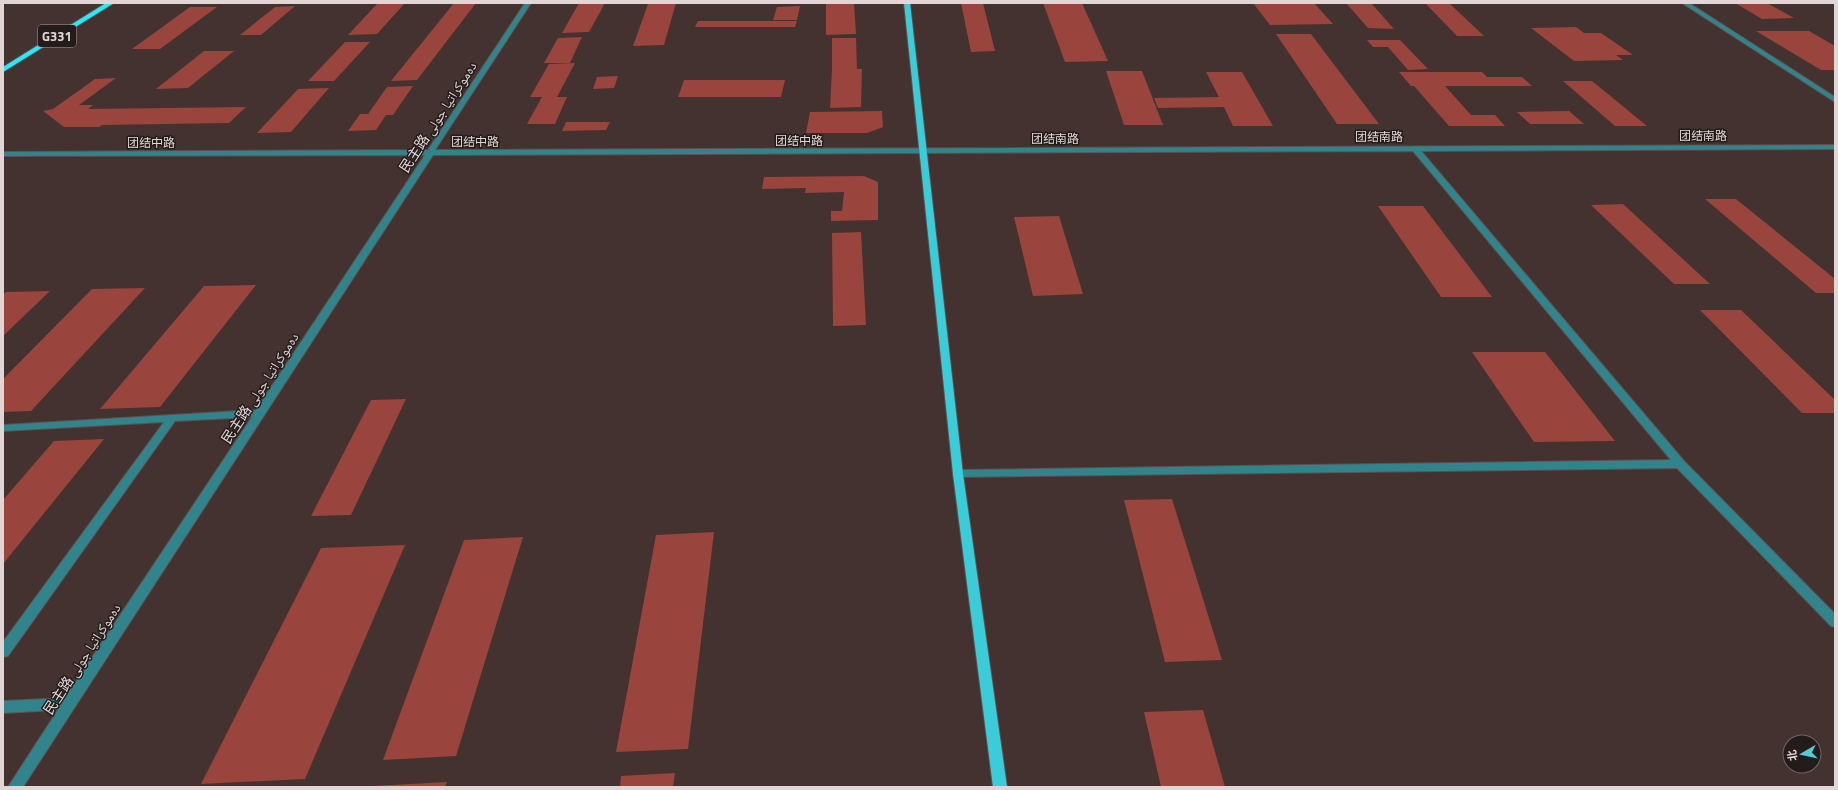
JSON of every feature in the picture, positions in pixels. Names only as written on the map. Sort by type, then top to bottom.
[{"type":"highway","name":"G331","points":[[3,70],[111,3]]},
{"type":"main road","points":[[907,3],[958,474],[1000,787]]},
{"type":"street","name":"民主路 دەموكراتيا جولى","points":[[15,787],[528,3]]},
{"type":"street","points":[[1686,3],[1835,100]]},
{"type":"street","name":"团结南路","points":[[923,151],[1835,147]]},
{"type":"street","points":[[1415,148],[1680,464],[1835,622]]},
{"type":"street","name":"团结中路","points":[[3,154],[923,151]]},
{"type":"street","points":[[3,428],[260,413]]},
{"type":"street","points":[[3,652],[172,418]]},
{"type":"street","points":[[958,474],[1680,464]]},
{"type":"street","points":[[3,707],[70,704]]},
{"type":"building","points":[[405,3],[377,34],[348,35],[377,4]]},
{"type":"building","points":[[454,3],[476,3],[417,80],[391,81]]},
{"type":"building","points":[[579,3],[605,3],[589,32],[562,33]]},
{"type":"building","points":[[676,3],[664,45],[633,46],[648,4]]},
{"type":"building","points":[[826,3],[854,3],[856,34],[826,35]]},
{"type":"building","points":[[961,3],[983,3],[995,51],[971,52]]},
{"type":"building","points":[[1043,3],[1082,3],[1108,61],[1065,62]]},
{"type":"building","points":[[1253,3],[1314,3],[1333,24],[1270,25]]},
{"type":"building","points":[[1346,3],[1371,3],[1394,29],[1368,28]]},
{"type":"building","points":[[1425,3],[1449,3],[1484,36],[1457,36]]},
{"type":"building","points":[[1735,3],[1767,3],[1794,18],[1762,19]]},
{"type":"building","points":[[295,6],[261,35],[240,35],[275,7]]},
{"type":"building","points":[[800,6],[797,20],[773,20],[777,7]]},
{"type":"building","points":[[190,7],[217,7],[160,49],[132,49]]},
{"type":"building","points":[[698,21],[797,21],[795,27],[695,27]]},
{"type":"building","points":[[1576,27],[1584,33],[1601,33],[1633,55],[1616,55],[1623,60],[1574,61],[1531,28]]},
{"type":"building","points":[[1756,31],[1809,31],[1835,46],[1835,70],[1821,70]]},
{"type":"building","points":[[1276,34],[1311,34],[1379,124],[1337,124]]},
{"type":"building","points":[[582,37],[570,63],[544,63],[558,38]]},
{"type":"building","points":[[832,38],[856,38],[857,69],[862,69],[861,107],[830,108]]},
{"type":"building","points":[[1367,40],[1400,40],[1428,69],[1408,70],[1388,47],[1373,47]]},
{"type":"building","points":[[345,42],[370,42],[334,81],[308,81]]},
{"type":"building","points":[[204,51],[234,51],[188,88],[156,89]]},
{"type":"building","points":[[575,63],[557,97],[567,97],[555,124],[527,124],[542,97],[530,97],[549,64]]},
{"type":"building","points":[[1106,71],[1142,71],[1163,125],[1124,125]]},
{"type":"building","points":[[1206,72],[1242,72],[1273,126],[1233,126],[1224,107],[1158,108],[1154,98],[1219,97]]},
{"type":"building","points":[[1399,72],[1482,72],[1487,77],[1522,77],[1532,86],[1411,86]]},
{"type":"building","points":[[618,76],[614,88],[593,89],[597,77]]},
{"type":"building","points":[[116,78],[79,105],[93,105],[88,109],[246,107],[229,123],[102,125],[99,127],[64,127],[43,111],[53,109],[95,79]]},
{"type":"building","points":[[684,80],[785,80],[781,97],[678,97]]},
{"type":"building","points":[[1563,81],[1592,81],[1647,126],[1615,126]]},
{"type":"building","points":[[413,86],[393,115],[386,115],[376,130],[348,131],[360,114],[368,114],[387,87]]},
{"type":"building","points":[[1414,86],[1445,86],[1471,115],[1495,115],[1505,126],[1449,126]]},
{"type":"building","points":[[329,88],[291,132],[257,133],[298,89]]},
{"type":"building","points":[[882,111],[883,127],[867,133],[806,133],[810,112]]},
{"type":"building","points":[[1569,111],[1584,124],[1530,124],[1517,112]]},
{"type":"building","points":[[566,122],[610,122],[606,130],[562,131]]},
{"type":"building","points":[[864,176],[878,182],[878,220],[831,221],[831,211],[842,211],[844,192],[805,193],[806,188],[762,189],[764,177]]},
{"type":"building","points":[[1705,199],[1736,199],[1835,279],[1835,293],[1816,293]]},
{"type":"building","points":[[1623,204],[1710,284],[1674,284],[1591,205]]},
{"type":"building","points":[[1378,206],[1423,206],[1492,297],[1441,297]]},
{"type":"building","points":[[1059,216],[1083,294],[1033,296],[1014,217]]},
{"type":"building","points":[[861,232],[866,325],[833,326],[832,233]]},
{"type":"building","points":[[256,285],[160,407],[100,409],[204,286]]},
{"type":"building","points":[[145,288],[31,411],[3,412],[3,379],[92,289]]},
{"type":"building","points":[[50,291],[3,336],[3,295],[6,292]]},
{"type":"building","points":[[1700,310],[1741,310],[1835,400],[1835,413],[1802,413]]},
{"type":"building","points":[[1472,352],[1545,352],[1615,441],[1534,442]]},
{"type":"building","points":[[406,399],[351,515],[311,516],[371,400]]},
{"type":"building","points":[[104,439],[3,564],[3,500],[54,441]]},
{"type":"building","points":[[1172,499],[1222,660],[1165,662],[1124,500]]},
{"type":"building","points":[[714,532],[688,749],[616,752],[656,535]]},
{"type":"building","points":[[523,537],[456,756],[383,760],[464,540]]},
{"type":"building","points":[[405,545],[305,779],[201,784],[321,548]]},
{"type":"building","points":[[1203,710],[1225,787],[1161,787],[1144,712]]},
{"type":"building","points":[[675,773],[673,787],[620,787],[621,776]]},
{"type":"building","points":[[447,782],[445,787],[373,787],[373,786]]}]
